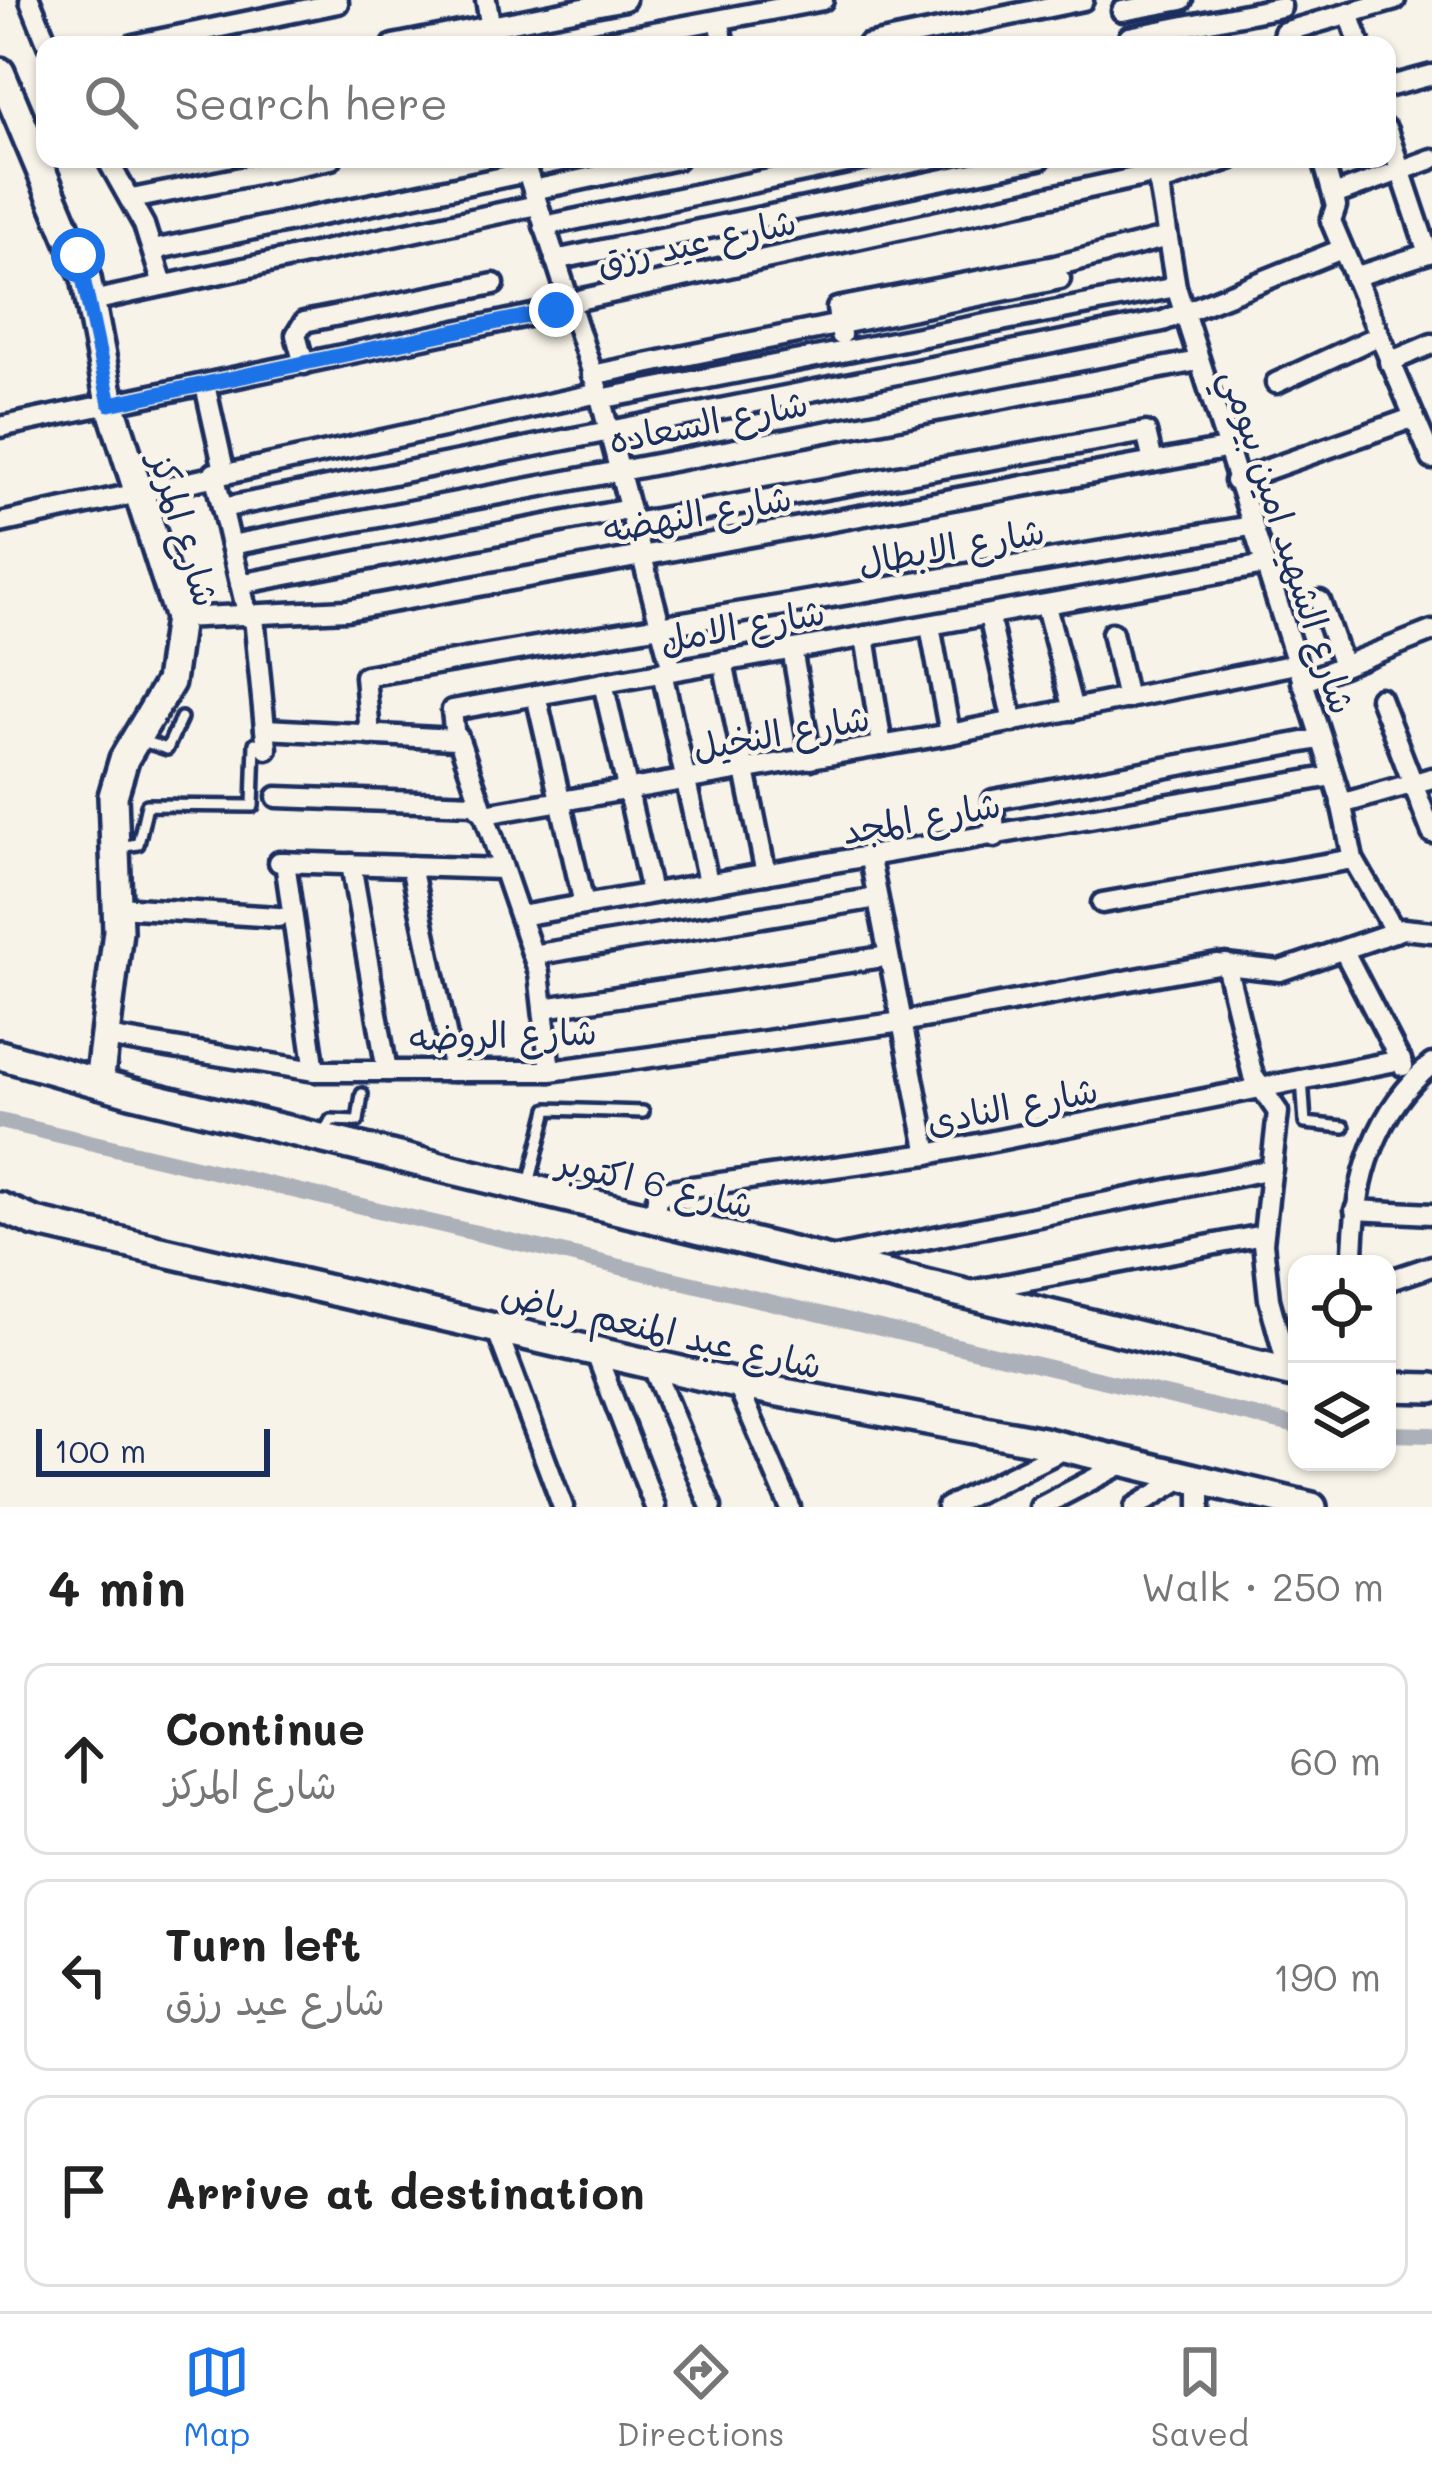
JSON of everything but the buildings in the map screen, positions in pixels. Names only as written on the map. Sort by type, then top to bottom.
[{"type":"main road","name":"شارع المركز","points":[[0,72],[36,156]]},
{"type":"main road","name":"شارع المركز","points":[[41,168],[78,255],[92,301],[110,404],[178,618],[170,682],[137,738],[113,796],[118,908],[99,1083]]},
{"type":"main road","name":"شارع 6 اكتوبر","points":[[0,1055],[322,1139],[1288,1373]]},
{"type":"main road","name":"شارع عبد المنعم رياض","points":[[0,1208],[35,1222],[652,1365],[1067,1448],[1194,1488],[1308,1506]]},
{"type":"main road","points":[[1396,1387],[1432,1388]]},
{"type":"street","points":[[30,0],[44,36]]},
{"type":"street","points":[[486,0],[492,36],[625,0]]},
{"type":"street","points":[[633,36],[823,0]]},
{"type":"street","points":[[910,36],[1084,0]]},
{"type":"street","points":[[1129,36],[1120,6],[1182,0]]},
{"type":"street","points":[[1291,36],[1395,0]]},
{"type":"street","points":[[177,36],[338,3]]},
{"type":"street","points":[[1150,36],[1281,4],[1286,36]]},
{"type":"street","points":[[1349,13],[1357,36]]},
{"type":"street","points":[[719,20],[722,36]]},
{"type":"street","points":[[1396,85],[1432,75]]},
{"type":"street","points":[[1334,195],[1432,159]]},
{"type":"street","points":[[1354,277],[1430,252],[1396,163]]},
{"type":"street","points":[[113,168],[132,199],[163,285]]},
{"type":"street","points":[[132,199],[287,168]]},
{"type":"street","points":[[153,250],[617,168]]},
{"type":"street","points":[[544,226],[823,168]]},
{"type":"street","points":[[555,260],[997,168]]},
{"type":"street","points":[[1326,168],[1334,195],[1330,218],[1432,460]]},
{"type":"street","name":"شارع الشهيد امين بيومي","points":[[1156,172],[1176,287],[1333,776],[1354,860],[1395,932]]},
{"type":"street","name":"شارع عيد رزق","points":[[0,427],[304,364],[1156,172]]},
{"type":"street","points":[[92,301],[530,181]]},
{"type":"street","points":[[530,181],[597,389],[661,629],[708,882]]},
{"type":"street","points":[[844,352],[837,308],[1057,273],[1164,238]]},
{"type":"street","points":[[222,508],[1185,315],[1342,249]]},
{"type":"street","points":[[1057,273],[1070,308]]},
{"type":"street","points":[[304,364],[296,335],[304,322],[494,284]]},
{"type":"street","points":[[597,389],[844,352],[1176,287]]},
{"type":"street","points":[[0,523],[597,389],[839,324]]},
{"type":"street","points":[[1276,382],[1378,336]]},
{"type":"street","points":[[1389,362],[1432,344]]},
{"type":"street","name":"شارع السعاده","points":[[231,545],[1198,361]]},
{"type":"street","points":[[205,385],[222,508],[251,617],[262,740],[458,737],[533,956],[550,1071]]},
{"type":"street","points":[[1235,481],[1420,425]]},
{"type":"street","points":[[240,584],[1146,432],[1153,462]]},
{"type":"street","name":"شارع النهضه","points":[[178,618],[347,610],[1225,449]]},
{"type":"street","name":"شارع الابطال","points":[[370,735],[365,676],[1251,526]]},
{"type":"street","name":"شارع الامل","points":[[458,737],[451,710],[1265,565]]},
{"type":"street","points":[[1320,601],[1343,666]]},
{"type":"street","points":[[1046,606],[1072,710]]},
{"type":"street","points":[[988,616],[1013,722]]},
{"type":"street","points":[[930,626],[950,734]]},
{"type":"street","name":"شارع النخيل","points":[[277,797],[474,804],[485,814],[686,782],[1127,699],[1343,666],[1432,631]]},
{"type":"street","points":[[1112,633],[1127,699]]},
{"type":"street","points":[[865,636],[882,746]]},
{"type":"street","points":[[792,649],[811,759]]},
{"type":"street","points":[[723,661],[766,874]]},
{"type":"street","points":[[603,683],[651,892]]},
{"type":"street","points":[[536,695],[584,904]]},
{"type":"street","points":[[1380,698],[1422,781],[1432,833]]},
{"type":"street","points":[[995,837],[993,800],[1319,739]]},
{"type":"street","name":"شارع المجد","points":[[520,916],[708,882],[869,860],[1333,776]]},
{"type":"street","points":[[1341,804],[1422,781]]},
{"type":"street","points":[[869,860],[928,1154]]},
{"type":"street","points":[[1102,903],[1354,860]]},
{"type":"street","points":[[315,1071],[282,862],[502,868]]},
{"type":"street","points":[[351,864],[387,1071]]},
{"type":"street","points":[[411,866],[454,1071]]},
{"type":"street","points":[[533,956],[878,898]]},
{"type":"street","points":[[118,908],[278,917]]},
{"type":"street","points":[[1395,932],[1432,932]]},
{"type":"street","name":"شارع الروضه","points":[[106,1037],[315,1071],[550,1071],[902,1022],[1226,964],[1280,971],[1345,953],[1395,932]]},
{"type":"street","points":[[1345,953],[1411,1081]]},
{"type":"street","points":[[544,1008],[889,956]]},
{"type":"street","points":[[1226,964],[1253,1076],[1278,1112],[1263,1235],[1270,1299],[1290,1363]]},
{"type":"street","name":"شارع النادى","points":[[653,1220],[657,1198],[665,1191],[928,1154],[1400,1060]]},
{"type":"street","points":[[1353,1255],[1355,1210],[1383,1120],[1411,1081],[1432,1064]]},
{"type":"street","points":[[825,1259],[1271,1169]]},
{"type":"street","points":[[1355,1210],[1432,1214]]},
{"type":"street","points":[[966,1292],[1263,1235]]},
{"type":"street","points":[[1396,1277],[1432,1266]]},
{"type":"street","points":[[496,1328],[563,1507]]},
{"type":"street","points":[[596,1351],[655,1507]]},
{"type":"street","points":[[652,1365],[711,1507]]},
{"type":"street","points":[[737,1384],[790,1507]]},
{"type":"street","points":[[947,1507],[1067,1448]]},
{"type":"street","points":[[1040,1507],[1124,1463]]},
{"type":"street","points":[[1135,1507],[1194,1488]]},
{"type":"lane","points":[[137,738],[161,751],[181,718]]},
{"type":"lane","points":[[114,848],[138,844],[147,806],[253,806],[262,740]]},
{"type":"lane","points":[[1302,1078],[1305,1123],[1344,1127]]},
{"type":"lane","points":[[322,1139],[331,1120],[358,1121],[362,1094]]},
{"type":"lane","points":[[527,1189],[548,1109],[643,1112]]},
{"type":"waterway","points":[[0,1121],[1288,1424]]},
{"type":"waterway","points":[[1396,1434],[1432,1435]]},
{"type":"route","points":[[78,255],[92,301],[110,404],[556,310]]}]
